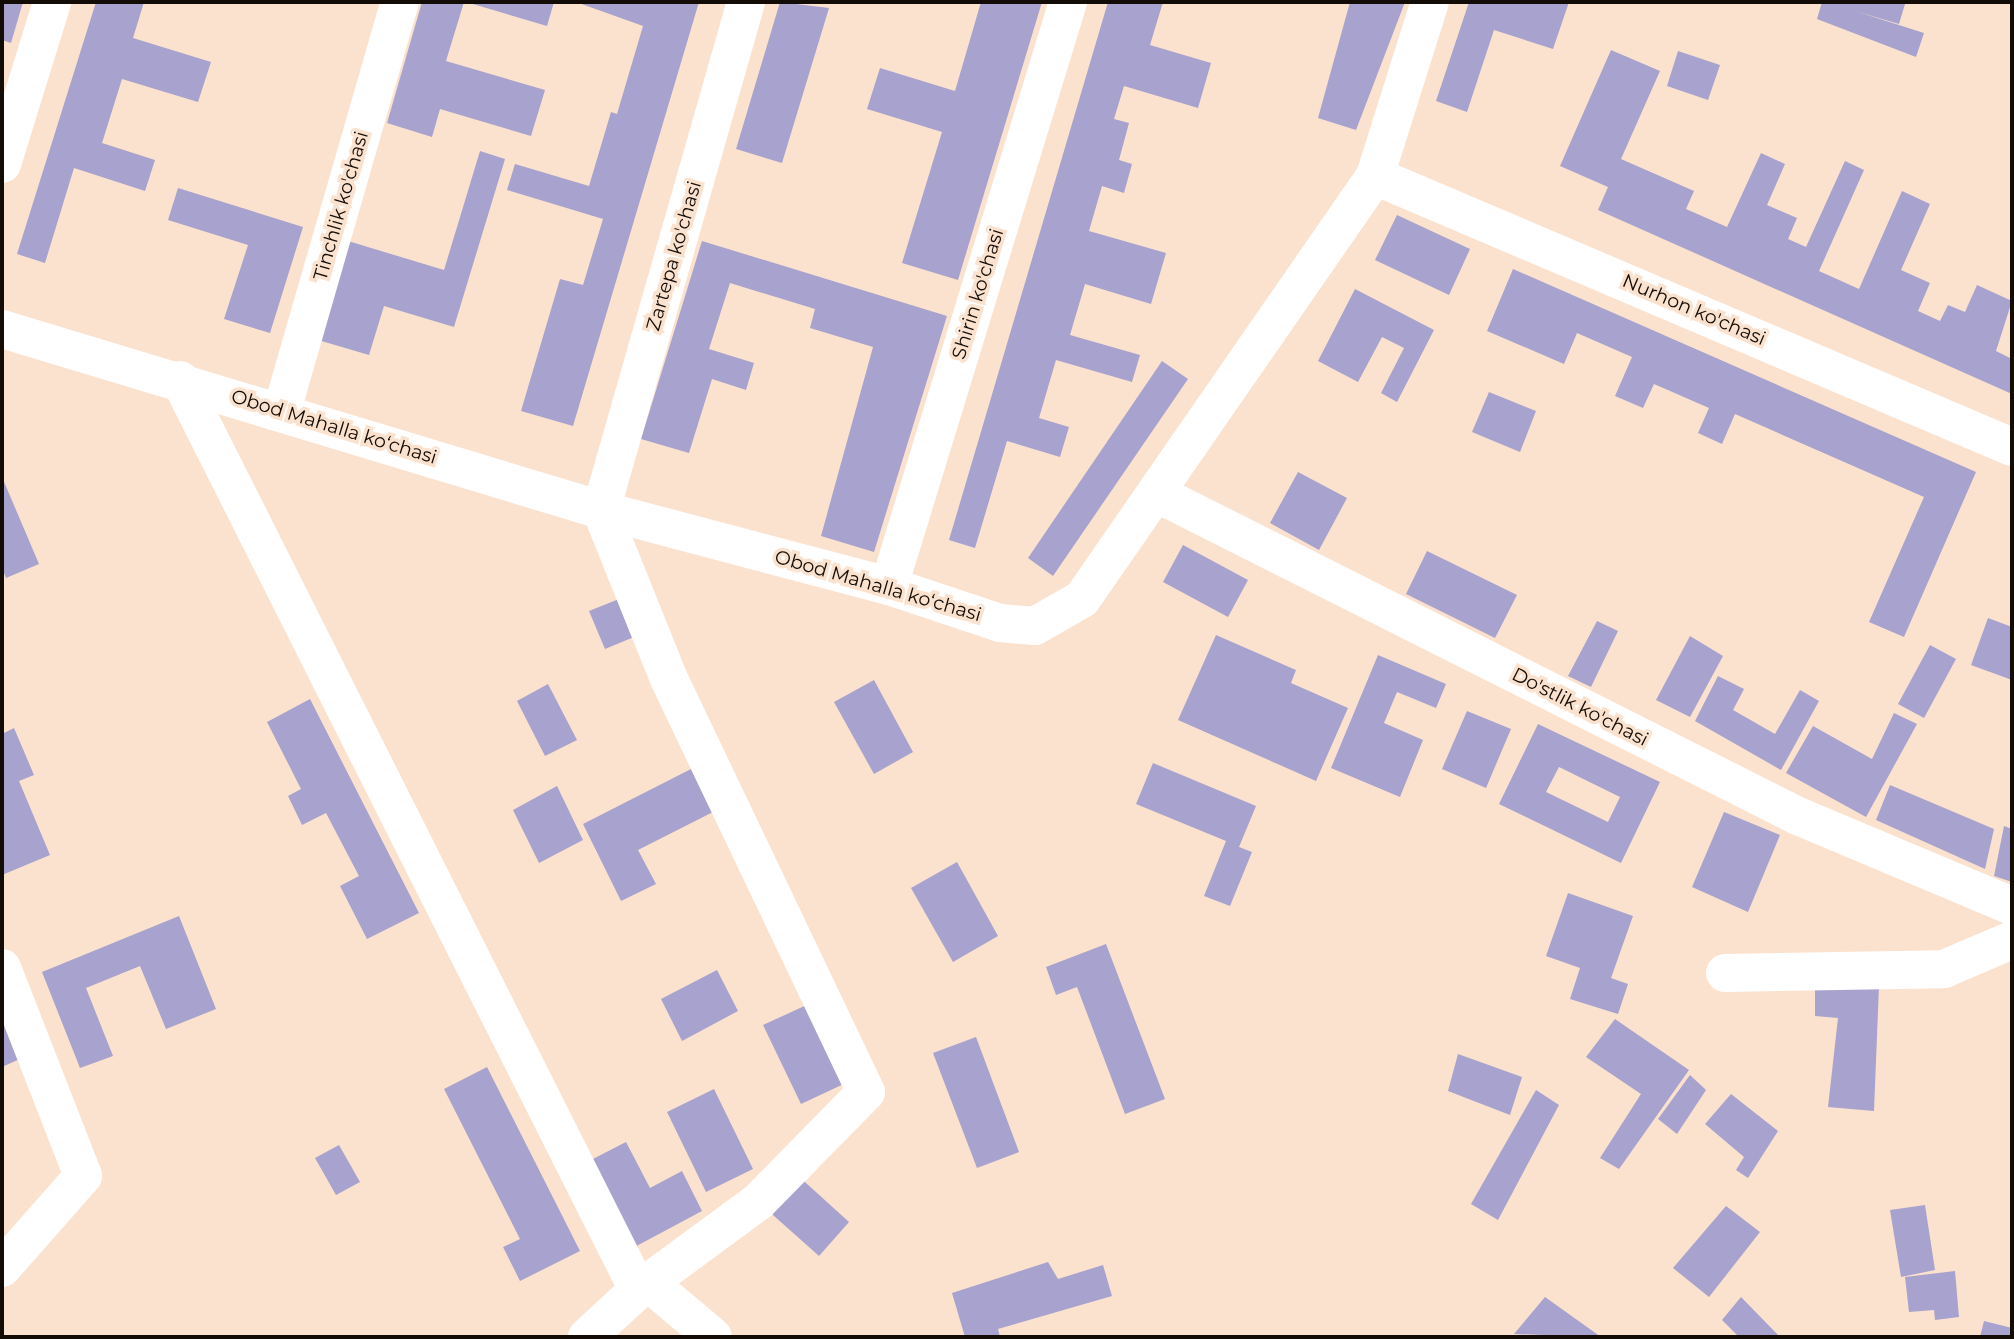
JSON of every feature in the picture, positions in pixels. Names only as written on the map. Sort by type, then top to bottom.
[{"type":"street","points":[[2,164],[52,2]]},
{"type":"street","name":"Tinchlik ko'chasi","points":[[282,410],[400,2]]},
{"type":"street","name":"Zartepa ko'chasi","points":[[601,510],[746,2]]},
{"type":"street","name":"Shirin ko'chasi","points":[[889,586],[1068,2]]},
{"type":"street","name":"Obod Mahalla ko‘chasi","points":[[2,329],[282,410],[601,510],[889,586],[1000,622],[1035,626],[1082,599],[1375,176],[1430,2]]},
{"type":"street","name":"Nurhon ko'chasi","points":[[1375,176],[2012,447]]},
{"type":"street","points":[[180,380],[643,1286],[713,1337]]},
{"type":"street","name":"Do'stlik ko'chasi","points":[[1156,493],[1798,816],[2012,905]]},
{"type":"street","points":[[587,1337],[643,1286],[758,1202],[866,1092],[669,679],[601,510]]},
{"type":"street","points":[[1726,973],[1944,969],[2012,940]]},
{"type":"street","points":[[2,968],[83,1176],[2,1268]]},
{"type":"building","points":[[2,2],[23,2],[11,43],[2,40]]},
{"type":"building","points":[[96,2],[144,2],[133,38],[211,62],[198,102],[122,79],[102,143],[155,160],[145,191],[74,168],[45,263],[17,254]]},
{"type":"building","points":[[422,2],[464,2],[446,61],[545,90],[531,136],[440,109],[432,137],[387,123]]},
{"type":"building","points":[[466,2],[554,2],[547,26]]},
{"type":"building","points":[[576,2],[699,2],[573,426],[521,411],[560,279],[583,285],[603,219],[507,190],[515,164],[589,186],[611,112],[617,114],[643,26]]},
{"type":"building","points":[[780,2],[829,8],[782,163],[736,149]]},
{"type":"building","points":[[981,2],[1042,2],[958,280],[902,263],[942,132],[867,109],[880,68],[955,91]]},
{"type":"building","points":[[1108,2],[1163,2],[1150,45],[1211,63],[1198,108],[1124,86],[1114,119],[1129,123],[1119,160],[1132,164],[1124,193],[1102,186],[1089,231],[1166,253],[1151,304],[1085,284],[1070,335],[1140,355],[1132,382],[1056,360],[1039,418],[1069,427],[1060,457],[1007,441],[975,548],[949,540]]},
{"type":"building","points":[[1350,2],[1405,2],[1356,130],[1318,118]]},
{"type":"building","points":[[1469,2],[1569,2],[1553,49],[1494,30],[1467,112],[1436,101]]},
{"type":"building","points":[[1822,2],[1905,4],[1899,24],[1855,11],[1924,33],[1916,57],[1817,19]]},
{"type":"building","points":[[1611,50],[1660,71],[1621,159],[1694,191],[1686,209],[1727,227],[1761,153],[1785,164],[1767,205],[1797,218],[1788,239],[1806,247],[1845,161],[1864,170],[1819,271],[1859,289],[1902,191],[1930,204],[1901,270],[1930,283],[1918,311],[1940,321],[1948,305],[1965,312],[1977,285],[2012,301],[1996,351],[2012,359],[2012,394],[1598,210],[1608,187],[1560,166]]},
{"type":"building","points":[[1678,51],[1720,65],[1708,100],[1667,86]]},
{"type":"building","points":[[480,151],[505,159],[454,327],[384,306],[369,355],[318,340],[348,241],[444,270]]},
{"type":"building","points":[[178,188],[303,227],[270,333],[224,319],[248,245],[168,220]]},
{"type":"building","points":[[1397,215],[1470,249],[1449,295],[1375,260]]},
{"type":"building","points":[[702,241],[947,316],[874,552],[821,536],[873,347],[810,328],[815,309],[730,283],[709,349],[754,363],[746,390],[712,379],[689,453],[641,439]]},
{"type":"building","points":[[1513,269],[1976,472],[1904,637],[1869,622],[1924,497],[1735,414],[1722,444],[1698,433],[1709,408],[1654,384],[1643,408],[1615,396],[1632,357],[1577,333],[1564,364],[1487,331]]},
{"type":"building","points":[[1355,289],[1434,330],[1397,402],[1381,393],[1404,348],[1382,337],[1358,382],[1318,361]]},
{"type":"building","points":[[1162,361],[1188,379],[1053,576],[1028,558]]},
{"type":"building","points":[[1489,392],[1536,411],[1520,452],[1472,432]]},
{"type":"building","points":[[1298,472],[1347,498],[1319,550],[1270,523]]},
{"type":"building","points":[[2,477],[39,564],[6,578],[2,568]]},
{"type":"building","points":[[1183,545],[1248,580],[1228,617],[1163,582]]},
{"type":"building","points":[[1427,551],[1517,595],[1495,638],[1406,594]]},
{"type":"building","points":[[619,599],[634,637],[605,649],[589,611]]},
{"type":"building","points":[[1988,618],[2012,627],[2012,680],[1971,665]]},
{"type":"building","points":[[1597,621],[1618,631],[1591,687],[1568,676]]},
{"type":"building","points":[[1216,635],[1296,670],[1291,683],[1348,708],[1316,781],[1178,720]]},
{"type":"building","points":[[1690,636],[1723,656],[1690,717],[1656,700]]},
{"type":"building","points":[[1930,645],[1956,659],[1924,718],[1898,704]]},
{"type":"building","points":[[1378,655],[1446,684],[1436,708],[1397,692],[1384,723],[1423,740],[1400,797],[1331,768]]},
{"type":"building","points":[[1718,676],[1744,689],[1733,710],[1775,734],[1800,690],[1819,701],[1781,770],[1695,721]]},
{"type":"building","points":[[874,680],[913,752],[874,774],[834,702]]},
{"type":"building","points":[[548,684],[577,740],[545,756],[517,701]]},
{"type":"building","points":[[310,699],[419,913],[367,939],[340,886],[359,876],[326,813],[302,825],[288,796],[301,789],[267,722]]},
{"type":"building","points":[[1467,711],[1511,729],[1486,788],[1442,769]]},
{"type":"building","points":[[1894,713],[1917,724],[1866,817],[1786,773],[1813,726],[1872,759]]},
{"type":"building","points":[[1538,724],[1660,782],[1621,863],[1499,804]],"holes":[[[1559,767],[1620,797],[1608,822],[1546,792]]]},
{"type":"building","points":[[14,728],[34,775],[19,781],[50,855],[2,875],[2,734]]},
{"type":"building","points":[[1153,763],[1256,806],[1239,847],[1252,852],[1230,906],[1204,896],[1226,841],[1136,804]]},
{"type":"building","points":[[691,769],[713,812],[638,850],[656,884],[621,901],[583,824]]},
{"type":"building","points":[[1890,785],[1994,829],[1985,869],[1876,820]]},
{"type":"building","points":[[557,786],[583,840],[539,863],[513,810]]},
{"type":"building","points":[[1724,812],[1780,835],[1748,912],[1692,887]]},
{"type":"building","points":[[2004,826],[2012,829],[2012,882],[1994,876]]},
{"type":"building","points":[[957,862],[998,936],[953,962],[911,888]]},
{"type":"building","points":[[1568,893],[1633,916],[1611,978],[1628,984],[1618,1014],[1570,999],[1580,968],[1546,956]]},
{"type":"building","points":[[179,916],[216,1009],[166,1029],[140,966],[86,988],[113,1056],[80,1068],[42,972]]},
{"type":"building","points":[[1106,944],[1165,1099],[1125,1114],[1077,987],[1056,995],[1046,967]]},
{"type":"building","points":[[717,970],[738,1011],[682,1041],[661,999]]},
{"type":"building","points":[[1815,983],[1879,986],[1874,1111],[1828,1107],[1838,1018],[1815,1016]]},
{"type":"building","points":[[811,1003],[848,1082],[801,1104],[763,1025]]},
{"type":"building","points":[[2,1007],[22,1058],[2,1067]]},
{"type":"building","points":[[1615,1019],[1689,1070],[1619,1169],[1600,1158],[1641,1094],[1586,1057]]},
{"type":"building","points":[[976,1037],[1019,1152],[977,1168],[933,1053]]},
{"type":"building","points":[[1458,1054],[1522,1077],[1510,1115],[1448,1091]]},
{"type":"building","points":[[487,1067],[580,1251],[520,1281],[503,1247],[520,1239],[444,1089]]},
{"type":"building","points":[[1690,1075],[1706,1090],[1677,1134],[1658,1119]]},
{"type":"building","points":[[714,1089],[753,1169],[706,1192],[667,1112]]},
{"type":"building","points":[[1536,1090],[1559,1105],[1498,1220],[1471,1204]]},
{"type":"building","points":[[1731,1094],[1778,1131],[1748,1178],[1736,1170],[1744,1157],[1705,1124]]},
{"type":"building","points":[[626,1142],[650,1188],[682,1171],[702,1211],[629,1250],[585,1163]]},
{"type":"building","points":[[339,1145],[360,1182],[336,1195],[315,1158]]},
{"type":"building","points":[[795,1173],[849,1222],[819,1256],[764,1207]]},
{"type":"building","points":[[1925,1205],[1935,1270],[1901,1277],[1890,1210]]},
{"type":"building","points":[[1726,1206],[1760,1232],[1709,1297],[1673,1268]]},
{"type":"building","points":[[1048,1262],[1058,1279],[1103,1265],[1112,1296],[998,1329],[1000,1337],[965,1337],[952,1293]]},
{"type":"building","points":[[1955,1271],[1959,1317],[1935,1320],[1934,1310],[1909,1312],[1905,1277]]},
{"type":"building","points":[[1545,1297],[1601,1337],[1514,1334]]},
{"type":"building","points":[[1741,1297],[1780,1337],[1739,1337],[1722,1320]]},
{"type":"building","points":[[1984,1321],[2012,1328],[2012,1337],[1980,1337]]}]
